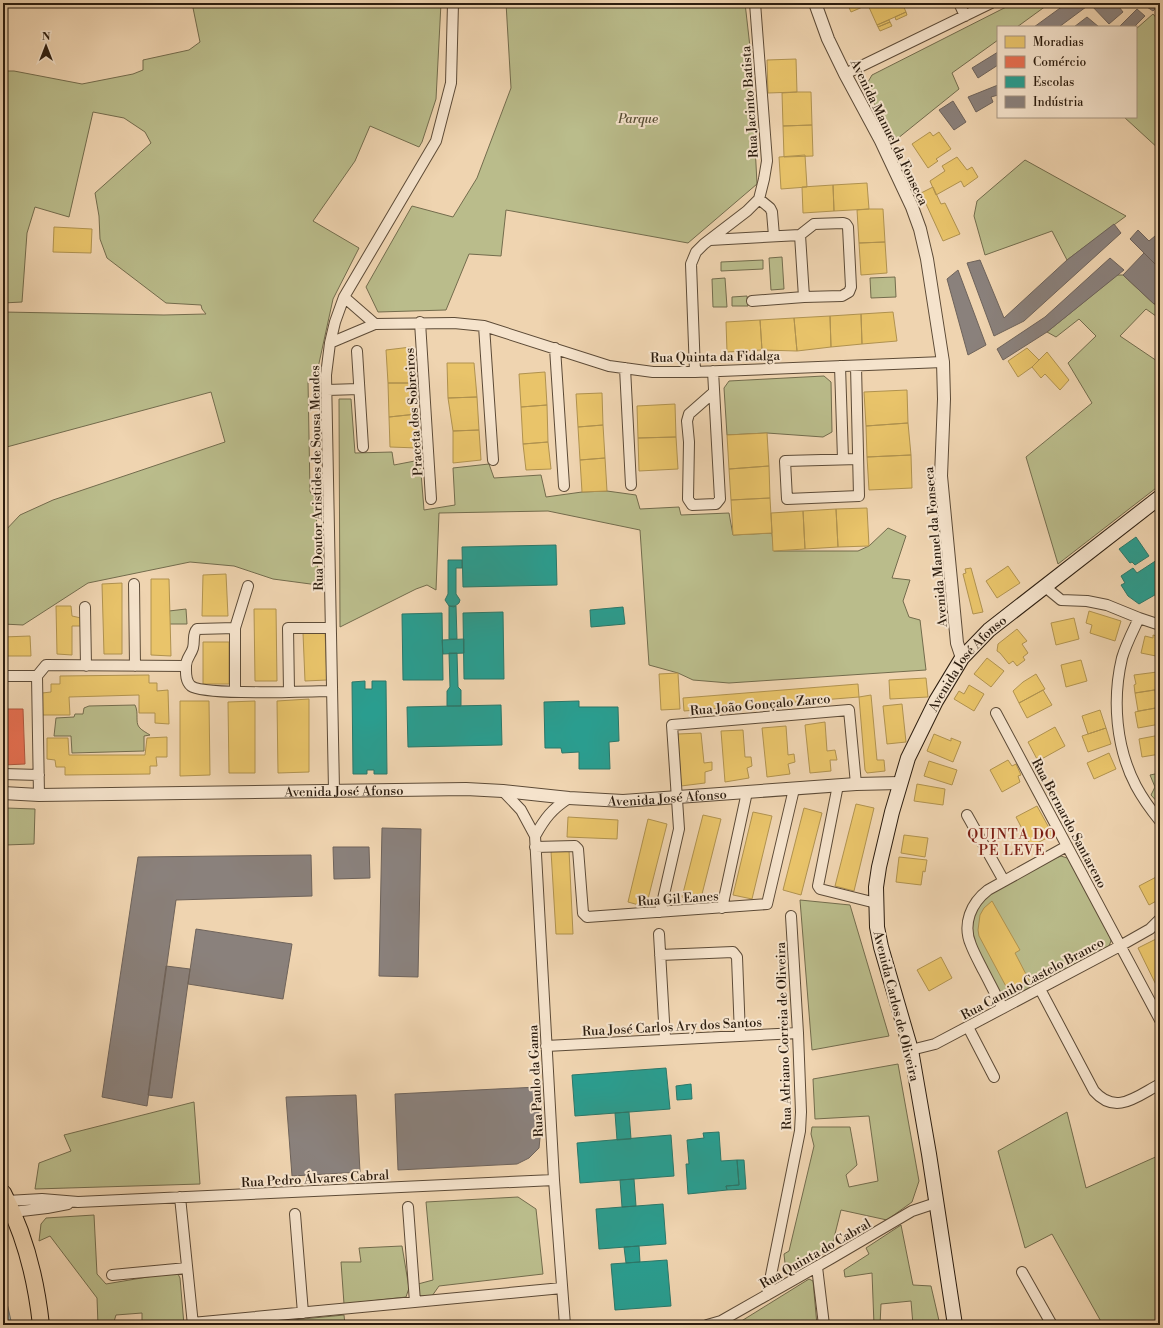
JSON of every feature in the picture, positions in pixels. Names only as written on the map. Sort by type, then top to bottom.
[{"type":"main road","name":"Avenida José Afonso","points":[[900,783],[908,758],[918,735],[936,701],[962,658],[989,630],[1160,497]]},
{"type":"main road","name":"Avenida Carlos de Oliveira","points":[[900,783],[879,867],[876,887],[877,927],[881,947],[911,1050],[929,1154],[955,1325]]},
{"type":"main road","points":[[8,1202],[29,1258],[37,1294],[41,1325]]},
{"type":"street","name":"Rua Doutor Aristides de Sousa Mendes","points":[[334,790],[326,390],[326,375],[330,343],[335,322],[344,297],[436,141],[451,83],[453,3]]},
{"type":"street","name":"Rua Jacinto Batista","points":[[755,3],[767,161],[759,199]]},
{"type":"street","name":"Avenida Manuel da Fonseca","points":[[815,3],[828,39],[881,141],[912,207],[920,228],[931,281],[943,362],[944,399],[940,476],[957,643],[962,658]]},
{"type":"street","points":[[959,3],[965,16]]},
{"type":"street","points":[[845,74],[991,3]]},
{"type":"street","points":[[695,372],[691,264],[696,252],[737,220],[759,199],[770,208],[772,212],[774,236]]},
{"type":"street","points":[[710,240],[800,236],[814,224],[846,224],[848,227],[851,288],[849,292],[842,296],[752,300]]},
{"type":"street","points":[[800,236],[804,297]]},
{"type":"street","points":[[344,297],[374,324]]},
{"type":"street","name":"Praceta dos Sobreiros","points":[[420,322],[431,499]]},
{"type":"street","name":"Rua Quinta da Fidalga","points":[[330,343],[374,324],[454,322],[484,326],[609,366],[653,372],[695,372],[943,362]]},
{"type":"street","points":[[484,326],[493,460]]},
{"type":"street","points":[[555,348],[564,486]]},
{"type":"street","points":[[357,352],[363,447]]},
{"type":"street","points":[[840,366],[844,459]]},
{"type":"street","points":[[856,366],[859,496],[787,499],[785,461],[858,459]]},
{"type":"street","points":[[625,368],[631,485]]},
{"type":"street","points":[[713,371],[720,501],[716,504],[692,505],[688,500],[687,421],[690,414],[714,392]]},
{"type":"street","points":[[326,390],[359,389]]},
{"type":"street","points":[[134,584],[134,666]]},
{"type":"street","points":[[235,692],[235,628],[248,586]]},
{"type":"street","points":[[1044,586],[1061,600],[1086,601],[1107,605],[1160,625]]},
{"type":"street","points":[[85,607],[86,666]]},
{"type":"street","points":[[1139,618],[1122,657],[1118,686],[1118,726],[1123,752],[1135,785],[1146,803],[1160,821]]},
{"type":"street","points":[[235,628],[197,629],[194,633],[193,648],[187,658],[186,666],[187,679],[192,686],[201,689],[235,692],[332,691]]},
{"type":"street","points":[[289,692],[288,628],[331,628]]},
{"type":"street","points":[[39,795],[37,676],[46,665],[186,666]]},
{"type":"street","points":[[3,676],[37,676]]},
{"type":"street","name":"Rua João Gonçalo Zarco","points":[[677,797],[672,725],[849,710],[856,784]]},
{"type":"street","name":"Rua Bernardo Santareno","points":[[996,713],[1160,1020]]},
{"type":"street","points":[[3,774],[39,775]]},
{"type":"street","name":"Avenida José Afonso","points":[[3,793],[39,795],[466,789],[503,790],[569,798],[623,801],[838,785],[900,783]]},
{"type":"street","points":[[838,785],[818,886],[820,889],[876,904]]},
{"type":"street","name":"Rua Gil Eanes","points":[[535,847],[575,846],[578,849],[583,913],[586,916],[767,904],[794,789]]},
{"type":"street","name":"Rua Paulo da Gama","points":[[503,790],[521,810],[535,836],[554,1180],[565,1325]]},
{"type":"street","points":[[722,908],[747,792]]},
{"type":"street","name":"Avenida José Afonso","points":[[3,799],[39,795]]},
{"type":"street","points":[[660,912],[679,829],[677,797]]},
{"type":"street","points":[[535,836],[544,820],[554,808],[569,798]]},
{"type":"street","points":[[967,815],[1004,881]]},
{"type":"street","points":[[1003,1008],[971,945],[967,928],[969,916],[979,897],[988,890],[1067,846]]},
{"type":"street","name":"Rua Adriano Correia de Oliveira","points":[[767,1295],[800,1131],[801,1112],[798,1033],[791,916]]},
{"type":"street","name":"Rua Camilo Castelo Branco","points":[[911,1050],[935,1044],[968,1027],[1120,946],[1150,928],[1160,919]]},
{"type":"street","points":[[659,934],[665,1039]]},
{"type":"street","points":[[660,955],[735,953],[737,958],[740,1035]]},
{"type":"street","points":[[1040,989],[1094,1091],[1099,1097],[1107,1102],[1126,1103],[1160,1084]]},
{"type":"street","points":[[968,1027],[994,1076]]},
{"type":"street","name":"Rua José Carlos Ary dos Santos","points":[[546,1046],[798,1033]]},
{"type":"street","name":"Rua Pedro Álvares Cabral","points":[[8,1202],[42,1199],[78,1202],[554,1180]]},
{"type":"street","points":[[180,1197],[192,1324],[562,1288]]},
{"type":"street","name":"Rua Quinta do Cabral","points":[[706,1325],[721,1323],[912,1211],[936,1203]]},
{"type":"street","points":[[408,1207],[415,1302]]},
{"type":"street","points":[[295,1214],[303,1313]]},
{"type":"street","points":[[817,1267],[824,1325]]},
{"type":"street","points":[[112,1275],[187,1268]]},
{"type":"street","points":[[1022,1272],[1052,1325]]},
{"type":"green space","points":[[192,3],[441,3],[436,99],[422,142],[419,147],[370,126],[355,161],[313,221],[359,248],[333,299],[316,377],[308,381],[310,492],[316,499],[318,585],[273,579],[234,566],[190,562],[88,583],[23,625],[3,624],[3,533],[20,515],[53,500],[225,442],[211,392],[3,448],[3,312],[164,315],[206,314],[201,305],[166,303],[107,258],[100,239],[99,216],[95,193],[151,143],[145,132],[124,118],[93,112],[69,217],[35,207],[27,233],[22,302],[3,303],[3,71],[14,71],[82,84],[133,74],[143,70],[143,60],[189,50],[200,42]]},
{"type":"green space","name":"Parque","points":[[506,3],[745,3],[750,47],[757,184],[688,243],[506,210],[501,256],[469,254],[446,310],[378,312],[366,287],[412,206],[453,217],[477,178],[511,88]]},
{"type":"green space","points":[[1014,3],[1050,3],[1018,26],[997,26],[997,41],[952,73],[959,89],[892,143],[868,89],[868,82],[872,75]]},
{"type":"green space","points":[[1153,14],[1160,22],[1160,150],[1125,118],[1137,118],[1137,28]]},
{"type":"green space","points":[[1025,160],[1126,216],[1067,260],[1052,231],[985,255],[974,216],[977,201]]},
{"type":"green space","points":[[782,257],[784,289],[771,290],[769,258]]},
{"type":"green space","points":[[763,260],[763,269],[721,271],[721,262]]},
{"type":"green space","points":[[1117,275],[1123,275],[1160,308],[1160,319],[1146,309],[1120,336],[1160,363],[1160,485],[1058,564],[1026,457],[1092,403],[1068,363],[1096,336],[1079,319],[1056,337],[1047,332]]},
{"type":"green space","points":[[895,277],[896,297],[871,298],[870,278]]},
{"type":"green space","points":[[725,278],[727,307],[713,307],[712,279]]},
{"type":"green space","points":[[747,296],[748,306],[732,306],[732,297]]},
{"type":"green space","points":[[824,376],[831,382],[832,432],[823,437],[767,433],[727,435],[724,388],[729,381]]},
{"type":"green space","points":[[339,399],[351,399],[355,453],[392,452],[394,465],[420,460],[424,510],[455,505],[453,468],[489,464],[494,478],[541,475],[546,497],[582,492],[607,491],[636,495],[640,509],[679,507],[681,515],[729,513],[733,535],[772,533],[774,551],[858,551],[869,546],[888,528],[906,536],[892,578],[910,580],[903,601],[909,617],[920,620],[926,670],[729,683],[693,680],[678,673],[649,665],[640,530],[548,511],[439,513],[436,590],[427,585],[416,589],[340,627]]},
{"type":"green space","points":[[186,609],[187,624],[169,624],[169,611]]},
{"type":"green space","points":[[135,705],[139,727],[150,735],[144,736],[144,751],[72,753],[71,736],[54,736],[56,718],[74,717],[75,714],[83,714],[84,708],[89,706]]},
{"type":"green space","points":[[1160,773],[1160,805],[1151,795],[1155,787],[1150,775]]},
{"type":"green space","points":[[6,808],[35,809],[34,844],[5,845]]},
{"type":"green space","points":[[1061,856],[1070,861],[1111,941],[1109,946],[1009,999],[1006,998],[1000,993],[974,941],[972,936],[973,917],[980,904],[993,892]]},
{"type":"green space","points":[[800,900],[850,905],[889,1036],[812,1050]]},
{"type":"green space","points":[[898,1064],[919,1181],[912,1202],[887,1220],[841,1210],[831,1250],[786,1273],[784,1254],[789,1251],[814,1146],[811,1134],[812,1127],[850,1127],[857,1165],[846,1175],[849,1187],[878,1181],[869,1116],[815,1119],[813,1079]]},
{"type":"green space","points":[[194,1102],[200,1184],[35,1189],[39,1163],[71,1151],[64,1135]]},
{"type":"green space","points":[[1067,1112],[1086,1188],[1160,1155],[1160,1316],[1152,1325],[1103,1325],[1052,1234],[1025,1248],[998,1151]]},
{"type":"green space","points":[[518,1197],[536,1209],[543,1274],[439,1286],[432,1296],[419,1296],[418,1284],[433,1280],[426,1202]]},
{"type":"green space","points":[[94,1215],[97,1274],[106,1284],[177,1272],[180,1278],[184,1325],[142,1325],[142,1313],[116,1315],[113,1325],[98,1325],[97,1298],[50,1236],[39,1241],[41,1224],[46,1218]]},
{"type":"green space","points":[[901,1225],[913,1285],[931,1286],[940,1325],[913,1325],[911,1301],[881,1304],[880,1325],[874,1325],[872,1273],[845,1277],[844,1270],[869,1254],[866,1248]]},
{"type":"green space","points":[[402,1246],[409,1288],[406,1297],[344,1304],[341,1262],[361,1262],[359,1248]]},
{"type":"green space","points":[[809,1279],[813,1281],[817,1325],[735,1325]]},
{"type":"green space","points":[[344,1315],[345,1325],[241,1325]]},
{"type":"shaded area","points":[[3,1286],[12,1325],[3,1325]]},
{"type":"building: Moradias","points":[[847,3],[872,3],[851,12]]},
{"type":"building: Moradias","points":[[872,3],[902,3],[906,12],[877,25],[868,5]]},
{"type":"building: Moradias","points":[[902,3],[915,3],[904,8]]},
{"type":"building: Moradias","points":[[906,12],[907,15],[896,20],[895,17]]},
{"type":"building: Moradias","points":[[889,20],[890,22],[878,27],[877,25]]},
{"type":"building: Moradias","points":[[890,22],[892,26],[880,31],[878,27]]},
{"type":"building: Moradias","points":[[796,59],[797,92],[768,93],[767,60]]},
{"type":"building: Moradias","points":[[811,92],[812,125],[783,126],[782,93]]},
{"type":"building: Moradias","points":[[812,125],[813,156],[784,157],[783,126]]},
{"type":"building: Moradias","points":[[930,132],[933,136],[939,132],[951,149],[936,159],[938,161],[928,168],[912,144]]},
{"type":"building: Moradias","points":[[805,155],[807,187],[781,189],[779,157]]},
{"type":"building: Moradias","points":[[957,157],[967,170],[972,167],[978,177],[964,187],[961,181],[936,195],[930,181],[945,171],[942,166]]},
{"type":"building: Moradias","points":[[867,183],[869,209],[834,211],[833,185]]},
{"type":"building: Moradias","points":[[833,185],[834,211],[803,213],[802,187]]},
{"type":"building: Moradias","points":[[933,187],[941,204],[945,203],[960,234],[943,241],[921,193]]},
{"type":"building: Moradias","points":[[883,209],[885,242],[859,243],[857,210]]},
{"type":"building: Moradias","points":[[54,227],[92,229],[91,253],[53,252]]},
{"type":"building: Moradias","points":[[885,242],[887,273],[861,275],[859,243]]},
{"type":"building: Moradias","points":[[893,312],[897,341],[862,344],[861,314]]},
{"type":"building: Moradias","points":[[861,314],[862,344],[831,347],[830,316]]},
{"type":"building: Moradias","points":[[830,316],[831,347],[797,351],[794,318]]},
{"type":"building: Moradias","points":[[794,318],[797,351],[762,350],[760,320]]},
{"type":"building: Moradias","points":[[760,320],[762,350],[727,352],[726,322]]},
{"type":"building: Moradias","points":[[411,347],[413,383],[388,383],[386,350]]},
{"type":"building: Moradias","points":[[1027,348],[1039,360],[1018,377],[1008,361]]},
{"type":"building: Moradias","points":[[1047,352],[1069,380],[1060,390],[1045,374],[1041,378],[1032,367]]},
{"type":"building: Moradias","points":[[447,363],[474,363],[477,397],[448,398]]},
{"type":"building: Moradias","points":[[545,372],[547,405],[521,407],[519,374]]},
{"type":"building: Moradias","points":[[388,383],[413,383],[417,414],[389,417]]},
{"type":"building: Moradias","points":[[907,390],[908,423],[866,426],[864,392]]},
{"type":"building: Moradias","points":[[602,393],[603,425],[578,427],[576,394]]},
{"type":"building: Moradias","points":[[477,397],[479,430],[453,431],[448,398]]},
{"type":"building: Moradias","points":[[675,404],[676,437],[638,438],[637,406]]},
{"type":"building: Moradias","points":[[547,405],[548,442],[523,444],[521,407]]},
{"type":"building: Moradias","points":[[417,414],[418,448],[390,447],[389,417]]},
{"type":"building: Moradias","points":[[908,423],[911,455],[867,457],[866,426]]},
{"type":"building: Moradias","points":[[603,425],[605,458],[580,460],[578,427]]},
{"type":"building: Moradias","points":[[479,430],[481,460],[453,463],[453,431]]},
{"type":"building: Moradias","points":[[767,433],[769,466],[729,469],[727,435]]},
{"type":"building: Moradias","points":[[676,437],[678,469],[639,471],[638,438]]},
{"type":"building: Moradias","points":[[548,442],[551,469],[526,470],[523,444]]},
{"type":"building: Moradias","points":[[911,455],[912,488],[869,490],[867,457]]},
{"type":"building: Moradias","points":[[605,458],[607,491],[582,492],[580,460]]},
{"type":"building: Moradias","points":[[769,466],[770,498],[731,500],[729,469]]},
{"type":"building: Moradias","points":[[770,498],[772,533],[733,535],[731,500]]},
{"type":"building: Moradias","points":[[867,508],[869,546],[838,547],[836,509]]},
{"type":"building: Moradias","points":[[836,509],[838,547],[805,549],[803,511]]},
{"type":"building: Moradias","points":[[803,511],[805,549],[773,551],[771,513]]},
{"type":"building: Moradias","points":[[1008,566],[1020,583],[997,598],[986,581]]},
{"type":"building: Moradias","points":[[971,568],[983,612],[973,614],[963,574],[966,573],[965,569]]},
{"type":"building: Moradias","points":[[226,574],[228,616],[202,616],[203,575]]},
{"type":"building: Moradias","points":[[151,579],[169,579],[171,656],[151,655]]},
{"type":"building: Moradias","points":[[122,583],[122,654],[104,654],[102,584]]},
{"type":"building: Moradias","points":[[56,606],[71,606],[72,616],[81,618],[82,626],[72,626],[72,655],[57,654]]},
{"type":"building: Moradias","points":[[254,609],[276,609],[277,681],[255,681]]},
{"type":"building: Moradias","points":[[1089,611],[1121,621],[1115,641],[1090,633],[1092,625],[1086,623]]},
{"type":"building: Moradias","points":[[1074,618],[1079,639],[1056,645],[1051,623]]},
{"type":"building: Moradias","points":[[1017,629],[1027,641],[1022,644],[1028,653],[1023,657],[1025,660],[1017,666],[1013,661],[1009,664],[997,651],[998,644]]},
{"type":"building: Moradias","points":[[325,632],[327,680],[305,681],[303,633]]},
{"type":"building: Moradias","points":[[1153,635],[1160,637],[1160,660],[1156,659],[1156,656],[1141,653],[1145,636],[1153,638]]},
{"type":"building: Moradias","points":[[30,636],[31,656],[3,656],[3,637]]},
{"type":"building: Moradias","points":[[203,642],[229,642],[229,684],[203,684]]},
{"type":"building: Moradias","points":[[987,658],[1004,671],[991,687],[974,674]]},
{"type":"building: Moradias","points":[[1081,660],[1087,681],[1066,687],[1061,665]]},
{"type":"building: Moradias","points":[[1157,672],[1160,689],[1135,693],[1134,685],[1136,684],[1134,675]]},
{"type":"building: Moradias","points":[[678,673],[680,709],[661,710],[659,674]]},
{"type":"building: Moradias","points":[[1036,674],[1045,689],[1019,703],[1013,691],[1023,682]]},
{"type":"building: Moradias","points":[[149,675],[149,683],[157,683],[157,691],[168,690],[169,724],[155,723],[155,713],[139,713],[139,695],[69,697],[70,715],[41,715],[42,693],[51,692],[51,684],[60,684],[60,676]]},
{"type":"building: Moradias","points":[[926,678],[928,697],[890,699],[889,680]]},
{"type":"building: Moradias","points":[[858,684],[859,697],[684,711],[683,698]]},
{"type":"building: Moradias","points":[[969,685],[984,694],[974,711],[954,699],[959,691],[964,694]]},
{"type":"building: Moradias","points":[[1043,690],[1052,705],[1027,718],[1019,703]]},
{"type":"building: Moradias","points":[[1155,690],[1157,708],[1138,711],[1135,693]]},
{"type":"building: Moradias","points":[[871,695],[877,760],[884,760],[885,771],[867,773],[865,770],[859,697]]},
{"type":"building: Moradias","points":[[309,699],[309,772],[278,773],[277,701]]},
{"type":"building: Moradias","points":[[180,701],[209,701],[210,775],[180,776]]},
{"type":"building: Moradias","points":[[255,701],[255,773],[229,773],[228,702]]},
{"type":"building: Moradias","points":[[902,704],[906,742],[887,744],[883,706]]},
{"type":"building: Moradias","points":[[1160,707],[1160,724],[1138,728],[1135,712]]},
{"type":"building: Moradias","points":[[1100,710],[1106,728],[1088,734],[1082,716]]},
{"type":"building: Moradias","points":[[825,722],[827,751],[835,750],[837,760],[830,760],[831,771],[810,773],[805,725]]},
{"type":"building: Moradias","points":[[786,726],[788,755],[794,754],[795,762],[788,764],[790,774],[767,777],[762,728]]},
{"type":"building: Moradias","points":[[1055,727],[1065,746],[1038,761],[1028,742]]},
{"type":"building: Moradias","points":[[1106,728],[1111,744],[1088,752],[1082,736]]},
{"type":"building: Moradias","points":[[743,730],[745,757],[751,757],[752,766],[747,768],[749,778],[725,782],[721,731]]},
{"type":"building: Moradias","points":[[701,733],[704,763],[712,762],[712,770],[705,772],[705,783],[681,786],[678,734]]},
{"type":"building: Moradias","points":[[934,734],[951,741],[951,738],[961,742],[953,762],[927,751]]},
{"type":"building: Moradias","points":[[1160,735],[1160,754],[1142,757],[1139,739]]},
{"type":"building: Moradias","points":[[167,737],[167,757],[156,757],[157,766],[150,766],[150,774],[65,775],[65,767],[56,767],[55,760],[47,759],[47,738],[68,738],[69,755],[145,755],[147,738]]},
{"type":"building: Moradias","points":[[1109,753],[1116,769],[1094,779],[1087,763]]},
{"type":"building: Moradias","points":[[1008,760],[1012,766],[1016,764],[1021,775],[1018,776],[1020,782],[1002,792],[990,770]]},
{"type":"building: Moradias","points":[[929,761],[957,770],[952,785],[924,776]]},
{"type":"building: Moradias","points":[[917,784],[945,789],[943,805],[914,801]]},
{"type":"building: Moradias","points":[[856,804],[874,808],[854,891],[835,886]]},
{"type":"building: Moradias","points":[[1037,806],[1053,835],[1031,846],[1016,817]]},
{"type":"building: Moradias","points":[[804,808],[822,813],[801,895],[783,890]]},
{"type":"building: Moradias","points":[[753,812],[772,816],[752,899],[733,895]]},
{"type":"building: Moradias","points":[[703,815],[721,819],[700,902],[682,897]]},
{"type":"building: Moradias","points":[[568,817],[618,820],[617,839],[567,837]]},
{"type":"building: Moradias","points":[[648,819],[667,824],[646,907],[628,902]]},
{"type":"building: Moradias","points":[[904,835],[928,838],[925,857],[901,853]]},
{"type":"building: Moradias","points":[[569,850],[573,934],[556,934],[551,851]]},
{"type":"building: Moradias","points":[[899,857],[927,860],[925,872],[923,871],[921,885],[896,882]]},
{"type":"building: Moradias","points":[[1160,875],[1160,899],[1149,905],[1139,886]]},
{"type":"building: Moradias","points":[[992,901],[1020,950],[1015,953],[1029,980],[1009,992],[979,936],[978,930],[980,915],[984,908]]},
{"type":"building: Moradias","points":[[1160,937],[1160,993],[1138,948]]},
{"type":"building: Moradias","points":[[941,957],[952,978],[929,991],[917,970]]},
{"type":"building: Comércio","points":[[3,709],[23,709],[25,764],[3,765]]},
{"type":"building: Escolas","points":[[1136,537],[1149,556],[1135,565],[1132,562],[1130,563],[1119,549]]},
{"type":"building: Escolas","points":[[556,545],[557,585],[463,587],[462,547]]},
{"type":"building: Escolas","points":[[1160,558],[1160,592],[1139,604],[1128,596],[1121,585],[1125,583],[1121,576],[1133,568],[1137,573]]},
{"type":"building: Escolas","points":[[448,560],[462,560],[462,568],[456,568],[456,594],[460,600],[454,607],[449,606],[445,600],[448,594]]},
{"type":"building: Escolas","points":[[449,606],[456,606],[457,639],[449,639]]},
{"type":"building: Escolas","points":[[623,607],[625,624],[591,627],[590,610]]},
{"type":"building: Escolas","points":[[503,612],[504,679],[464,679],[463,613]]},
{"type":"building: Escolas","points":[[442,613],[443,680],[403,680],[402,614]]},
{"type":"building: Escolas","points":[[464,639],[464,653],[443,654],[442,640]]},
{"type":"building: Escolas","points":[[449,653],[457,653],[458,687],[461,690],[461,706],[447,706],[447,691],[450,687]]},
{"type":"building: Escolas","points":[[365,681],[365,689],[372,689],[372,681],[386,681],[387,774],[374,774],[374,770],[367,770],[367,774],[353,774],[352,682]]},
{"type":"building: Escolas","points":[[579,701],[579,707],[618,707],[619,741],[609,742],[610,769],[579,769],[579,752],[562,753],[561,748],[545,748],[544,702]]},
{"type":"building: Escolas","points":[[501,705],[502,745],[408,747],[407,707]]},
{"type":"building: Escolas","points":[[666,1068],[670,1109],[575,1116],[572,1075]]},
{"type":"building: Escolas","points":[[691,1084],[692,1099],[677,1100],[676,1086]]},
{"type":"building: Escolas","points":[[629,1112],[631,1139],[617,1140],[615,1113]]},
{"type":"building: Escolas","points":[[719,1132],[721,1161],[737,1160],[739,1185],[726,1186],[727,1190],[688,1194],[686,1164],[689,1164],[687,1140],[704,1138],[703,1133]]},
{"type":"building: Escolas","points":[[671,1135],[674,1176],[580,1183],[577,1143]]},
{"type":"building: Escolas","points":[[737,1160],[744,1160],[746,1189],[727,1190],[726,1186],[739,1185]]},
{"type":"building: Escolas","points":[[634,1179],[636,1206],[622,1207],[620,1180]]},
{"type":"building: Escolas","points":[[663,1204],[666,1244],[599,1249],[596,1209]]},
{"type":"building: Escolas","points":[[639,1246],[640,1262],[626,1263],[624,1247]]},
{"type":"building: Escolas","points":[[667,1260],[671,1306],[615,1310],[611,1264]]},
{"type":"building: Indústria","points":[[1067,3],[1116,3],[1123,12],[1109,24],[1090,4],[1060,26],[1035,26]]},
{"type":"building: Indústria","points":[[1141,3],[1160,3],[1160,4],[1153,11]]},
{"type":"building: Indústria","points":[[1137,9],[1145,16],[1135,26],[1120,26]]},
{"type":"building: Indústria","points":[[1087,17],[1098,26],[1075,26]]},
{"type":"building: Indústria","points":[[997,53],[997,66],[978,78],[972,68]]},
{"type":"building: Indústria","points":[[997,85],[997,95],[991,97],[993,102],[976,112],[968,97]]},
{"type":"building: Indústria","points":[[953,101],[966,122],[954,130],[939,110]]},
{"type":"building: Indústria","points":[[1114,224],[1121,233],[1024,321],[994,336],[967,263],[980,260],[1004,318],[1067,260]]},
{"type":"building: Indústria","points":[[1138,230],[1149,241],[1155,236],[1160,241],[1160,269],[1130,239]]},
{"type":"building: Indústria","points":[[1144,253],[1160,269],[1160,298],[1154,304],[1123,275]]},
{"type":"building: Indústria","points":[[1110,258],[1124,270],[1047,332],[1003,360],[997,349],[1045,317]]},
{"type":"building: Indústria","points":[[958,270],[986,345],[968,355],[947,279]]},
{"type":"building: Indústria","points":[[382,828],[421,829],[418,977],[379,976]]},
{"type":"building: Indústria","points":[[333,847],[369,847],[370,878],[334,879]]},
{"type":"building: Indústria","points":[[311,855],[312,896],[176,900],[147,1106],[102,1097],[138,857]]},
{"type":"building: Indústria","points":[[196,929],[292,944],[283,999],[188,984]]},
{"type":"building: Indústria","points":[[166,966],[190,969],[172,1098],[148,1095]]},
{"type":"building: Indústria","points":[[538,1087],[541,1128],[539,1148],[529,1158],[517,1164],[398,1170],[395,1094]]},
{"type":"building: Indústria","points":[[356,1095],[360,1172],[292,1176],[286,1097]]},
{"type":"district","name":"QUINTA DO PÉ LEVE","points":[[1012,842]]}]
